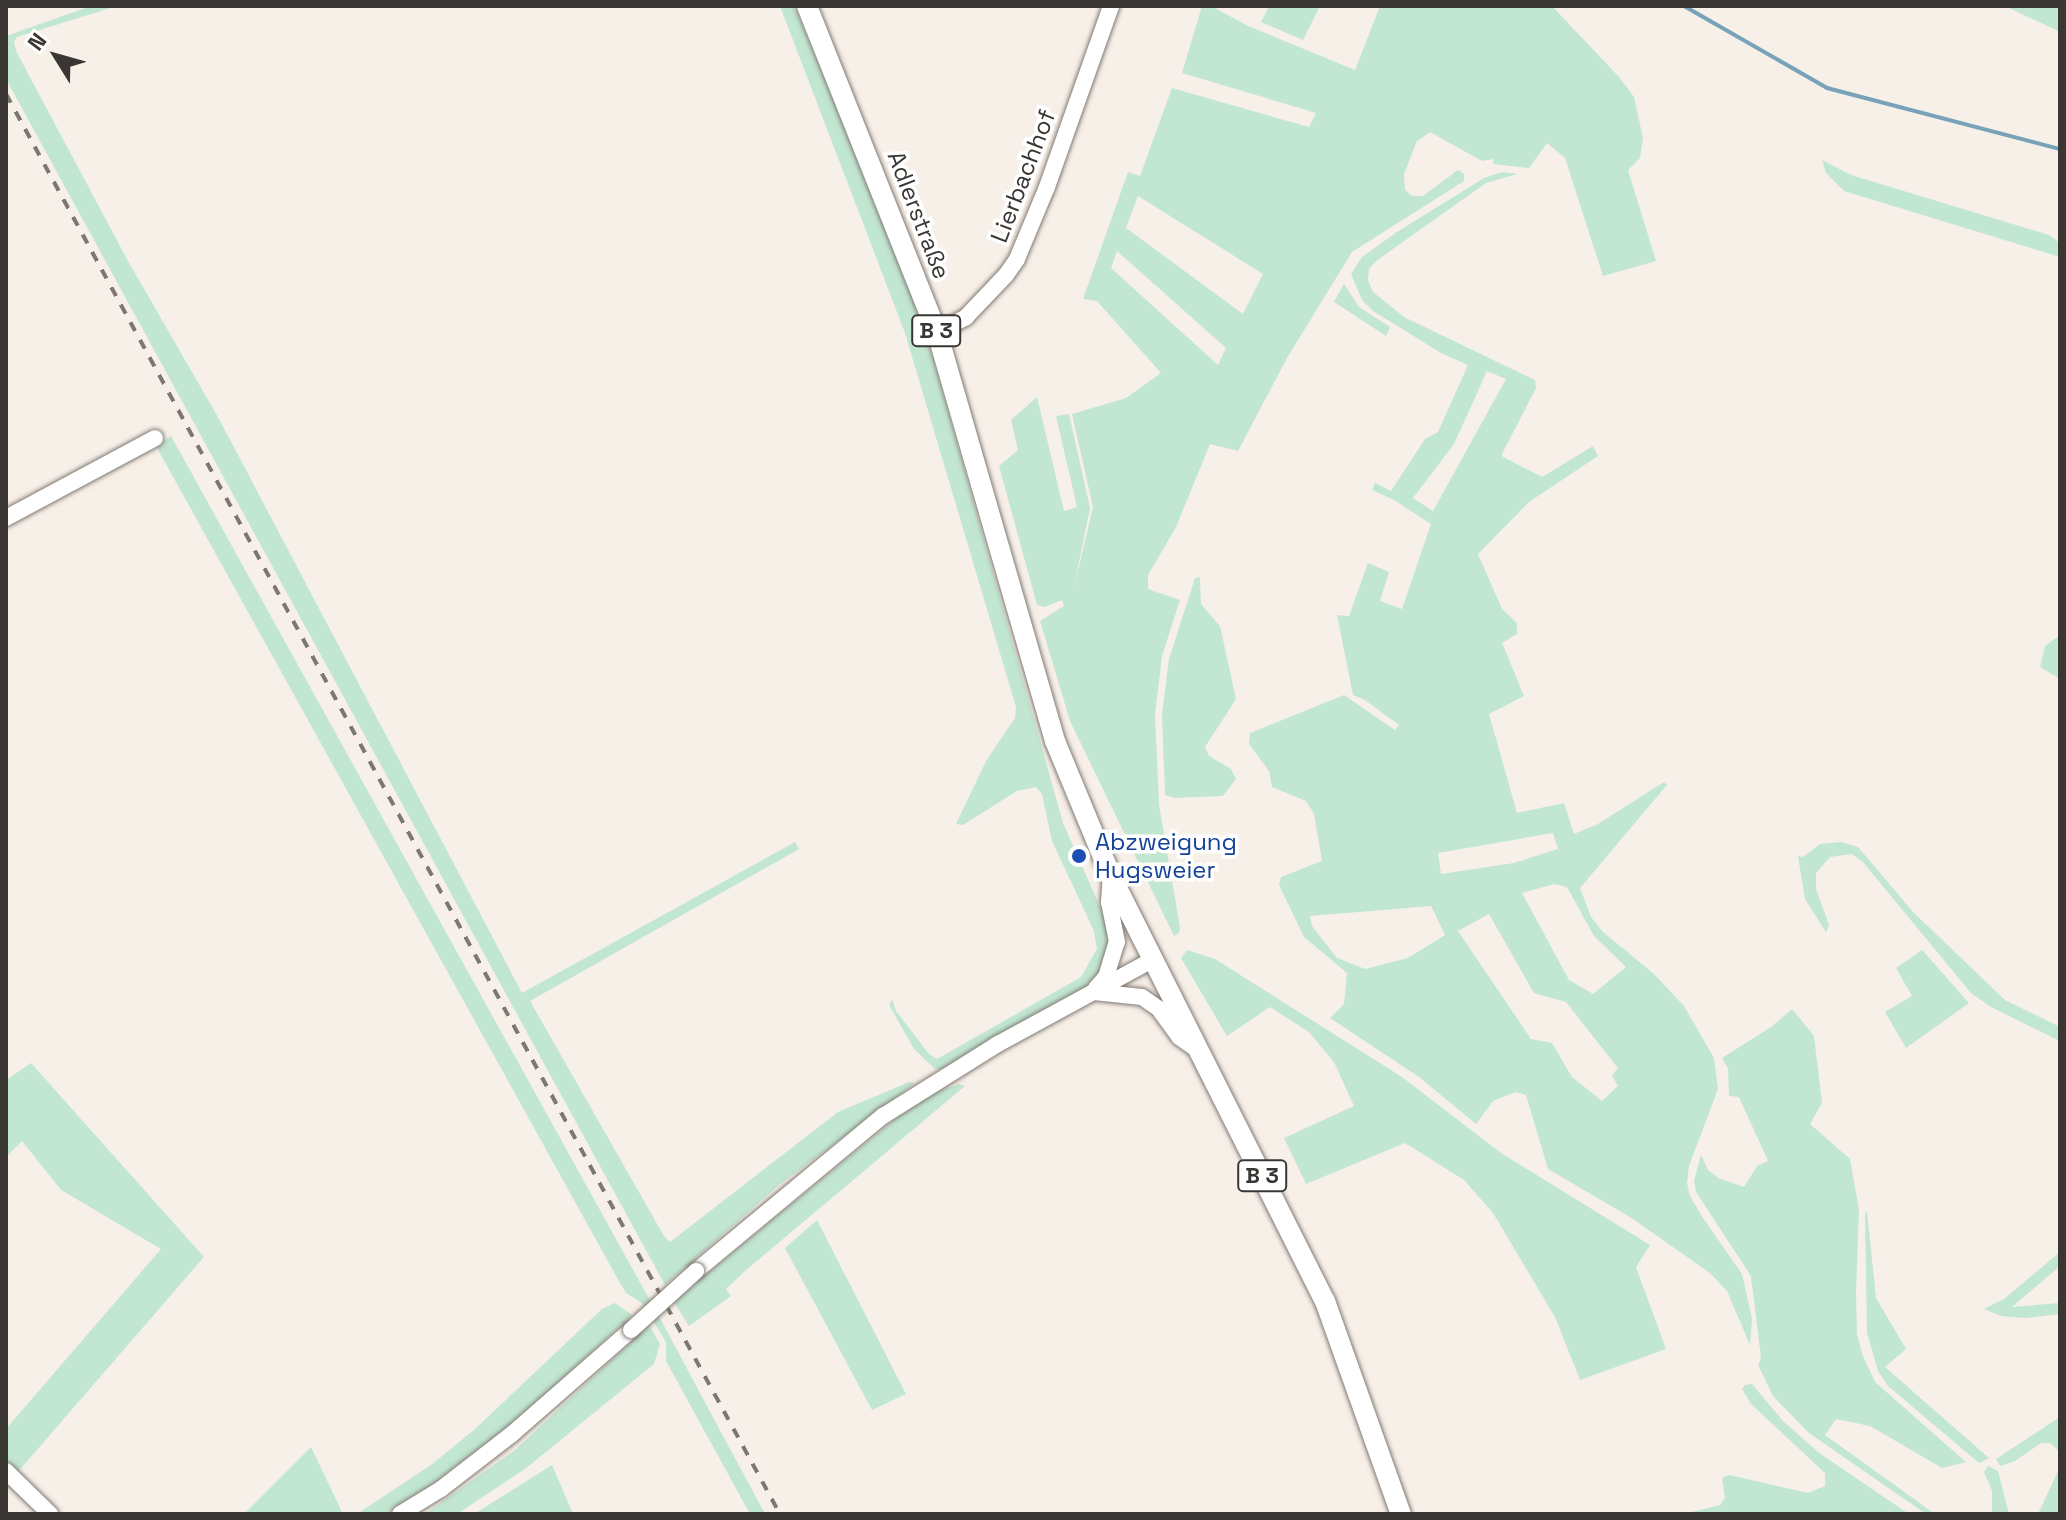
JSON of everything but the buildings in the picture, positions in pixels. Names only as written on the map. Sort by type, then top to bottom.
[{"type":"main road","name":"Adlerstraße","points":[[807,6],[937,332],[1021,632],[1055,741],[1111,876]]},
{"type":"main road","name":"B 3","points":[[1111,876],[1325,1301],[1401,1514]]},
{"type":"street","name":"Lierbachhof","points":[[937,332],[966,317],[1017,259],[1047,187],[1111,6]]},
{"type":"street","points":[[6,518],[155,438]]},
{"type":"street","points":[[1093,992],[1106,977],[1117,942],[1109,902],[1111,876]]},
{"type":"street","points":[[400,1514],[441,1489],[512,1434],[696,1271],[883,1116],[998,1044],[1154,959]]},
{"type":"street","points":[[1093,992],[1142,997],[1159,1009],[1179,1037],[1199,1051]]},
{"type":"street","points":[[6,1471],[50,1514]]},
{"type":"green space","points":[[91,6],[117,6],[17,37],[14,42],[16,51],[128,261],[219,419],[522,993],[795,842],[799,849],[530,1001],[664,1236],[670,1242],[838,1112],[909,1082],[915,1083],[779,1185],[665,1285],[6,79],[6,36]]},
{"type":"green space","points":[[780,6],[794,6],[866,175],[907,282],[935,365],[1063,823],[1108,925],[1107,953],[1099,973],[1087,987],[945,1069],[935,1069],[914,1049],[889,1005],[892,999],[896,1011],[929,1054],[937,1059],[1081,977],[1097,949],[1094,931],[1052,841],[1042,794],[1036,787],[1017,791],[963,825],[956,824],[986,761],[1015,718],[1016,707],[905,333]]},
{"type":"green space","points":[[1202,6],[1211,6],[1248,26],[1355,70],[1380,6],[1552,6],[1634,97],[1643,138],[1640,158],[1628,170],[1656,261],[1603,276],[1565,158],[1547,143],[1529,168],[1494,164],[1493,159],[1482,161],[1430,132],[1417,141],[1404,174],[1405,190],[1412,196],[1423,196],[1458,170],[1464,174],[1464,181],[1352,252],[1287,358],[1238,451],[1210,444],[1176,527],[1148,575],[1148,589],[1180,600],[1162,656],[1155,714],[1159,805],[1180,927],[1179,933],[1174,936],[1070,721],[1040,621],[1064,606],[1062,600],[1045,607],[1037,605],[999,466],[1018,450],[1011,420],[1037,397],[1064,511],[1077,507],[1056,416],[1069,414],[1090,508],[1073,592],[1093,507],[1072,414],[1126,398],[1161,373],[1097,301],[1083,299],[1128,172],[1140,176],[1172,88],[1309,127],[1316,113],[1182,73]],"holes":[[[1138,196],[1263,274],[1243,314],[1126,228]],[[1117,251],[1226,348],[1218,365],[1111,268]]]},
{"type":"green space","points":[[1269,6],[1320,6],[1303,40],[1261,22]]},
{"type":"green space","points":[[2060,6],[2060,32],[2009,8]]},
{"type":"green space","points":[[1822,160],[1851,175],[2049,235],[2060,243],[2060,257],[1844,191],[1826,173]]},
{"type":"green space","points":[[1502,172],[1517,174],[1486,183],[1376,261],[1369,269],[1368,280],[1373,292],[1404,317],[1535,380],[1536,388],[1503,457],[1542,477],[1593,446],[1598,456],[1529,502],[1478,554],[1502,609],[1517,623],[1517,634],[1502,643],[1524,696],[1489,714],[1517,813],[1564,803],[1574,834],[1598,824],[1664,782],[1667,785],[1580,888],[1591,917],[1603,932],[1654,974],[1684,1006],[1714,1058],[1718,1089],[1689,1166],[1687,1183],[1690,1196],[1703,1218],[1742,1274],[1752,1319],[1750,1345],[1727,1291],[1710,1273],[1630,1217],[1548,1169],[1526,1095],[1516,1092],[1493,1101],[1476,1124],[1419,1077],[1330,1018],[1344,1004],[1347,973],[1304,937],[1279,885],[1281,877],[1322,861],[1314,814],[1306,801],[1272,787],[1269,771],[1249,744],[1250,733],[1344,695],[1395,730],[1399,725],[1353,695],[1337,615],[1349,616],[1368,563],[1389,572],[1380,601],[1402,609],[1431,524],[1372,490],[1375,483],[1391,491],[1425,439],[1438,432],[1468,365],[1441,353],[1373,311],[1362,300],[1351,274],[1362,257],[1484,178]],"holes":[[[1487,371],[1506,379],[1433,511],[1413,498],[1454,444]],[[1553,833],[1558,849],[1514,863],[1441,874],[1438,853]],[[1554,884],[1567,887],[1594,936],[1626,967],[1593,994],[1569,980],[1522,893]],[[1431,906],[1445,935],[1408,958],[1365,969],[1337,958],[1312,926],[1310,916]],[[1489,914],[1534,993],[1566,1002],[1618,1068],[1612,1076],[1618,1086],[1602,1101],[1572,1077],[1552,1043],[1531,1039],[1458,931]]]},
{"type":"green space","points":[[1344,284],[1359,307],[1390,327],[1386,336],[1334,302]]},
{"type":"green space","points":[[171,436],[662,1322],[765,1514],[750,1514],[666,1361],[666,1342],[642,1303],[626,1293],[620,1283],[156,446]]},
{"type":"green space","points":[[1200,577],[1201,604],[1220,626],[1236,699],[1205,747],[1209,756],[1231,769],[1236,779],[1223,796],[1175,798],[1165,795],[1162,714],[1169,659],[1195,578]]},
{"type":"green space","points":[[2060,635],[2060,679],[2040,667],[2045,646]]},
{"type":"green space","points":[[1841,842],[1858,847],[1913,912],[2005,1000],[2060,1027],[2060,1041],[1991,1007],[1971,993],[1862,861],[1852,854],[1830,857],[1816,873],[1816,889],[1829,925],[1826,932],[1805,899],[1798,856],[1803,857],[1820,844]]},
{"type":"green space","points":[[1187,950],[1215,959],[1402,1077],[1501,1153],[1650,1245],[1636,1267],[1666,1349],[1580,1380],[1555,1317],[1493,1213],[1464,1180],[1405,1143],[1306,1184],[1284,1138],[1354,1106],[1334,1062],[1309,1032],[1270,1007],[1227,1036],[1181,958]]},
{"type":"green space","points":[[1922,950],[1969,1003],[1906,1048],[1885,1012],[1912,996],[1896,968]]},
{"type":"green space","points":[[1792,1009],[1814,1036],[1822,1103],[1810,1124],[1850,1159],[1859,1210],[1857,1335],[1863,1356],[1875,1382],[1966,1462],[1942,1468],[1870,1426],[1836,1419],[1825,1435],[1935,1514],[1926,1514],[1809,1433],[1773,1396],[1758,1365],[1761,1358],[1751,1276],[1696,1192],[1694,1181],[1701,1155],[1708,1170],[1718,1178],[1744,1187],[1757,1166],[1768,1161],[1739,1097],[1729,1096],[1728,1068],[1722,1058],[1771,1027]]},
{"type":"green space","points":[[31,1063],[204,1257],[17,1473],[6,1463],[6,1429],[161,1249],[61,1190],[22,1141],[6,1157],[6,1080]]},
{"type":"green space","points":[[959,1084],[965,1086],[745,1271],[726,1289],[731,1296],[689,1326],[674,1302],[900,1115],[934,1093]]},
{"type":"green space","points":[[1867,1211],[1876,1298],[1906,1349],[1885,1367],[1989,1458],[1979,1463],[1888,1386],[1878,1371],[1867,1333]]},
{"type":"green space","points":[[817,1220],[906,1394],[872,1410],[785,1248]]},
{"type":"green space","points":[[2060,1252],[2060,1266],[2012,1307],[2060,1303],[2060,1314],[2025,1318],[2001,1316],[1984,1309],[2004,1299]]},
{"type":"green space","points":[[615,1303],[632,1315],[523,1415],[421,1493],[385,1514],[357,1514],[431,1465],[475,1429],[602,1309]]},
{"type":"green space","points":[[649,1325],[660,1344],[654,1364],[525,1469],[457,1514],[425,1514],[515,1450]]},
{"type":"green space","points":[[1752,1384],[1783,1421],[1819,1453],[1909,1514],[1684,1514],[1720,1505],[1725,1498],[1722,1478],[1729,1475],[1808,1493],[1825,1486],[1825,1473],[1751,1404],[1742,1389]]},
{"type":"green space","points":[[2060,1417],[2060,1452],[2050,1443],[2041,1443],[2015,1461],[2000,1466],[1996,1459]]},
{"type":"green space","points":[[311,1447],[343,1514],[244,1514]]},
{"type":"green space","points":[[2060,1458],[2060,1514],[2038,1514],[2059,1469]]},
{"type":"green space","points":[[552,1465],[573,1514],[474,1514]]},
{"type":"green space","points":[[1988,1466],[1998,1471],[2009,1514],[1992,1514],[1992,1491],[1984,1472]]},
{"type":"waterway","points":[[1684,6],[1827,88],[2060,149]]},
{"type":"railway","points":[[6,94],[780,1514]]},
{"type":"place","name":"Abzweigung Hugsweier","points":[[1079,856]]}]
